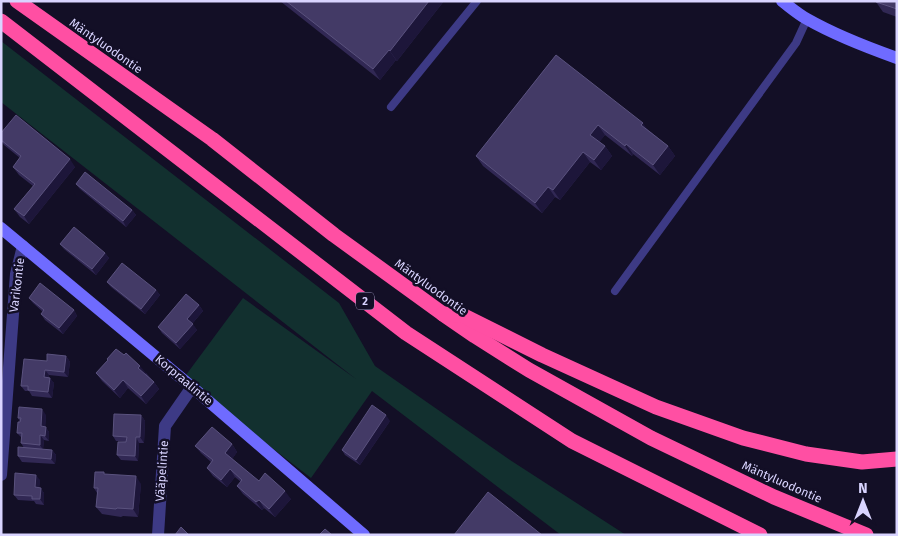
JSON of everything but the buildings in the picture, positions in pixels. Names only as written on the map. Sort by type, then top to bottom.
[{"type":"highway","name":"Mäntyluodontie","points":[[17,1],[212,139],[334,235],[443,314],[529,370],[651,438],[774,497],[866,535]]},
{"type":"highway","name":"2","points":[[1,21],[406,333],[572,441],[760,535]]},
{"type":"highway","points":[[443,314],[462,315],[542,355],[656,407],[744,438],[806,454],[862,462],[897,459]]},
{"type":"street","points":[[782,1],[807,19],[842,36],[897,58]]},
{"type":"street","name":"Korpraalintie","points":[[1,228],[192,386],[364,535]]},
{"type":"street","name":"Varikontie","points":[[1,475],[16,274],[23,246]]},
{"type":"street","name":"Vääpelintie","points":[[158,535],[165,426],[192,386]]},
{"type":"lane","points":[[391,107],[478,1]]},
{"type":"lane","points":[[615,291],[796,43],[807,19]]},
{"type":"green space","points":[[1,41],[339,303],[375,366],[510,460],[626,535],[561,535],[372,391],[311,478],[183,379],[243,298],[356,379],[1,102]]}]
